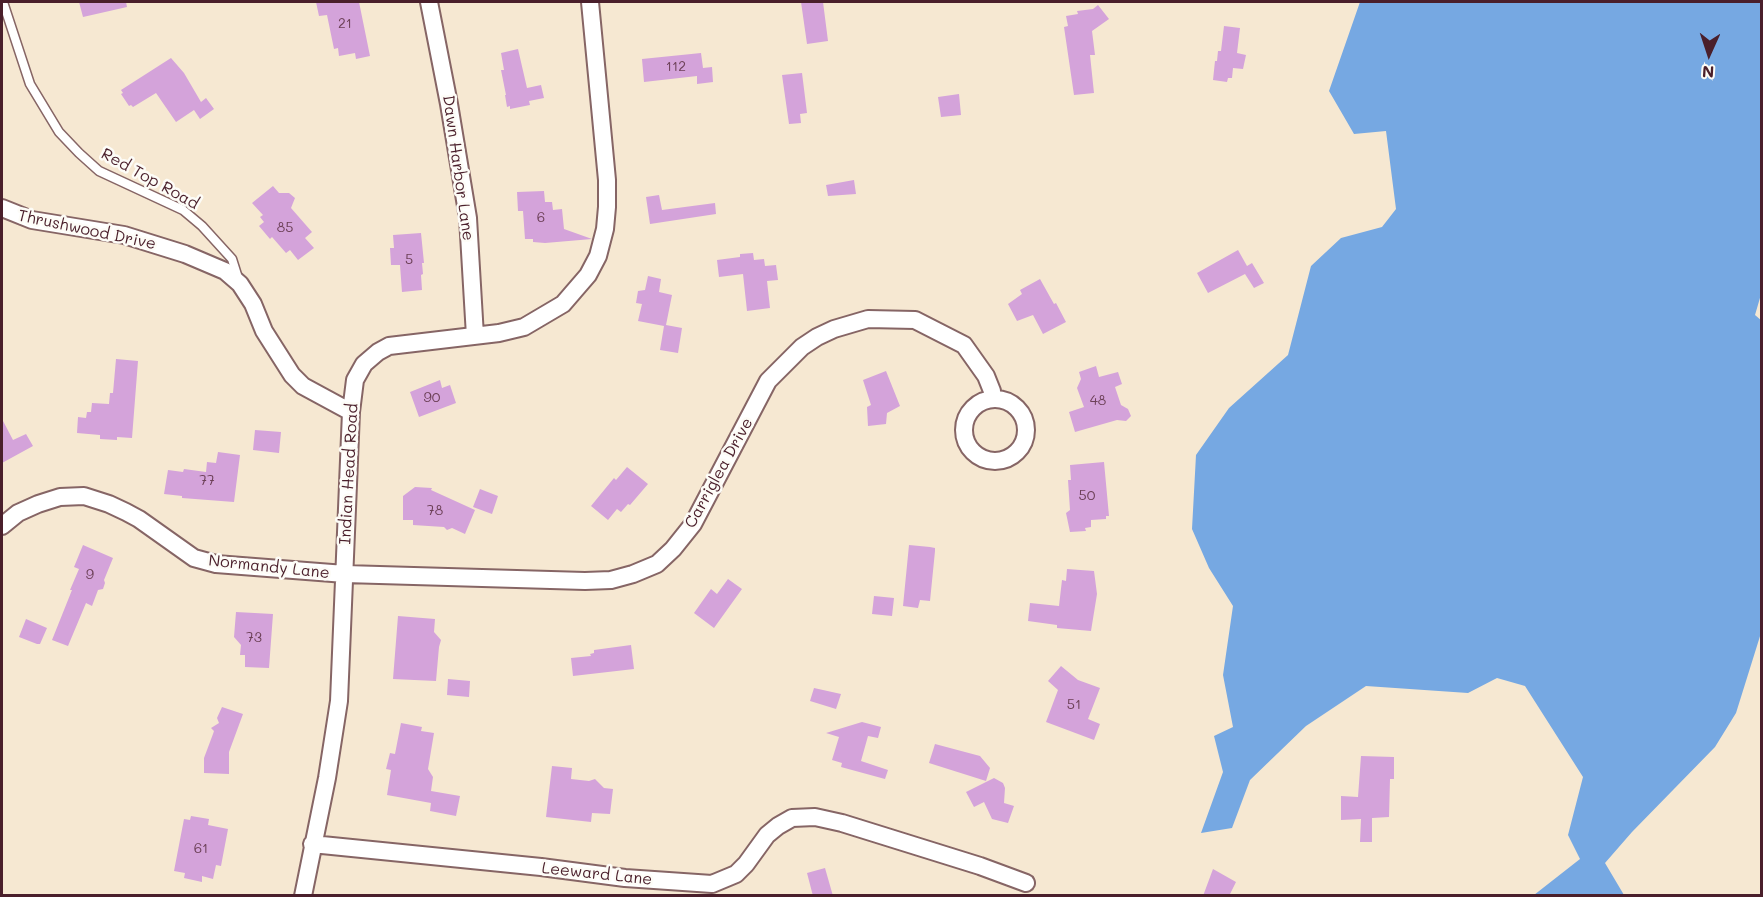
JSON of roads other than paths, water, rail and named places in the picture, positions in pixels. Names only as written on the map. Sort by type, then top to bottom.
[{"type":"street","name":"Dawn Harbor Lane","points":[[429,2],[468,218],[475,336]]},
{"type":"street","name":"Indian Head Road","points":[[303,896],[336,729],[351,412],[355,380],[364,364],[389,346],[499,333],[524,327],[564,304],[588,275],[598,256],[605,229],[607,180],[590,2]]},
{"type":"street","name":"Thrushwood Drive","points":[[2,208],[32,220],[124,235],[210,263],[225,271],[240,284],[253,303],[264,331],[292,375],[303,386],[351,412]]},
{"type":"street","name":"Carriglea Drive","points":[[345,574],[585,581],[611,580],[657,564],[673,549],[693,524],[768,381],[809,342],[834,329],[860,321],[868,319],[915,320],[964,345],[986,376],[992,391],[991,399]]},
{"type":"street","name":"Normandy Lane","points":[[2,526],[18,513],[38,504],[60,497],[84,496],[109,504],[139,519],[194,558],[216,564],[345,574]]},
{"type":"street","name":"Leeward Lane","points":[[312,844],[625,878],[712,884],[736,874],[767,835],[778,826],[792,818],[815,817],[842,823],[980,866],[1026,883]]},
{"type":"lane","name":"Red Top Road","points":[[3,2],[30,84],[59,132],[99,171],[183,210],[202,226],[232,259],[240,284]]},
{"type":"water","points":[[1360,2],[1761,2],[1762,291],[1755,315],[1762,321],[1761,633],[1736,713],[1715,747],[1605,863],[1624,895],[1534,895],[1580,859],[1568,835],[1583,777],[1525,686],[1497,678],[1468,693],[1366,686],[1306,726],[1250,780],[1232,828],[1201,833],[1223,772],[1214,736],[1233,727],[1223,675],[1233,606],[1209,568],[1192,529],[1196,455],[1229,408],[1288,355],[1311,266],[1341,238],[1382,227],[1396,209],[1386,131],[1354,134],[1329,91]]}]
